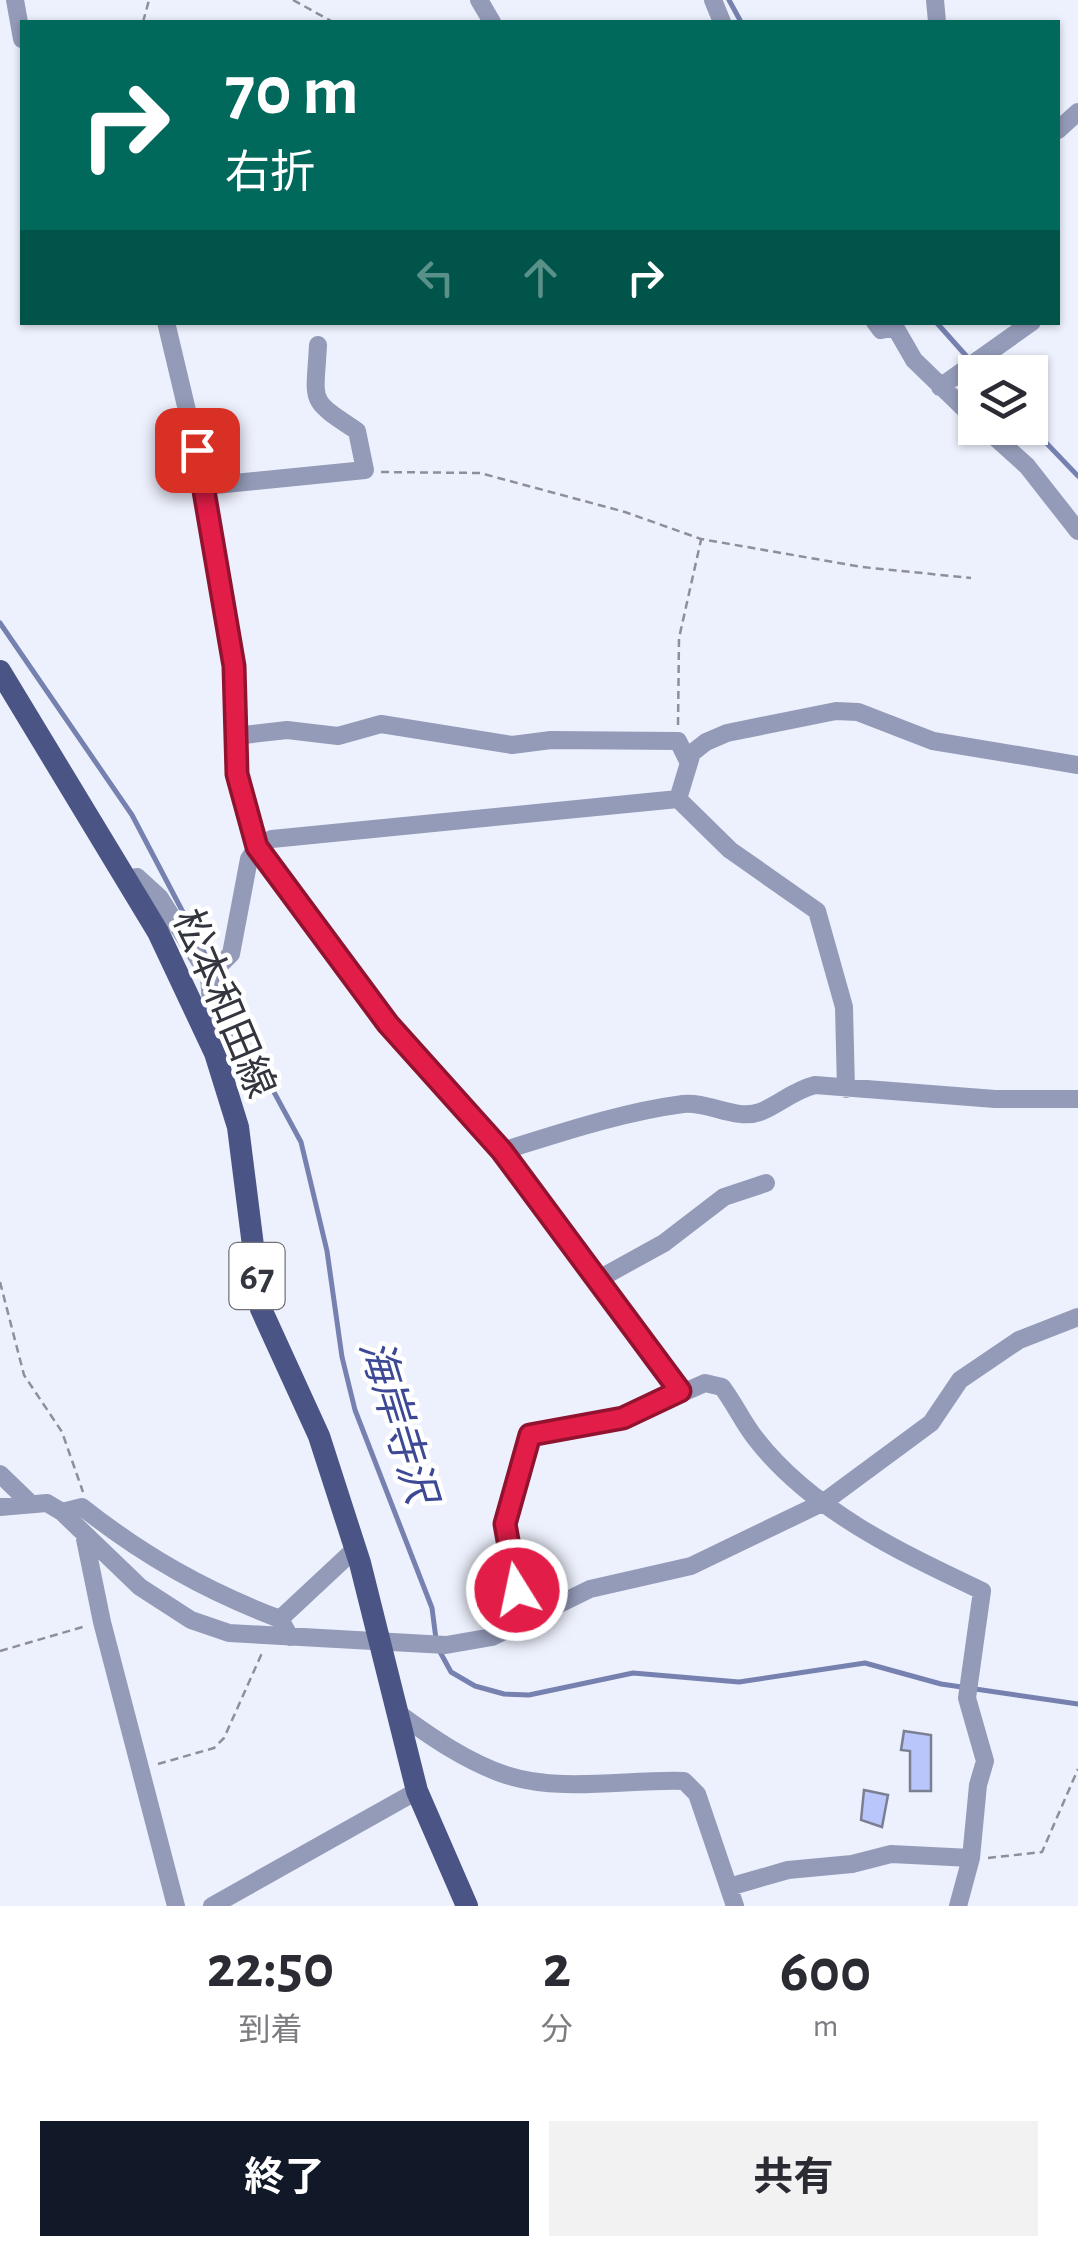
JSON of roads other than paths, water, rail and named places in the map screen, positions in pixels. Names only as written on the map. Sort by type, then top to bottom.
[{"type":"main road","name":"松本和田線","points":[[0,671],[184,982],[215,1053],[238,1127],[261,1310],[319,1436],[355,1549],[418,1791],[467,1906]]},
{"type":"street","points":[[14,0],[20,29]]},
{"type":"street","points":[[167,325],[205,486],[234,666],[237,774],[257,847],[388,1024],[502,1151],[680,1391]]},
{"type":"street","points":[[894,325],[914,360],[958,403]]},
{"type":"street","points":[[940,387],[1028,325]]},
{"type":"street","points":[[205,486],[365,470],[357,431],[320,408],[315,400],[318,345]]},
{"type":"street","points":[[1003,445],[1027,466],[1078,530]]},
{"type":"street","points":[[678,799],[688,761],[706,742],[727,733],[836,711],[858,712],[933,741],[1078,765]]},
{"type":"street","points":[[234,736],[287,730],[338,736],[382,724],[512,745],[551,740],[678,741],[688,761]]},
{"type":"street","points":[[209,976],[231,954],[243,879],[257,847],[272,839],[678,799]]},
{"type":"street","points":[[678,799],[730,850],[817,910],[844,1007],[846,1089]]},
{"type":"street","points":[[126,880],[138,877],[152,888],[209,976],[211,1004],[224,1036],[215,1053]]},
{"type":"street","points":[[502,1151],[582,1126],[686,1104],[744,1114],[760,1112],[791,1091],[815,1086],[995,1099],[1078,1100]]},
{"type":"street","points":[[597,1280],[664,1243],[724,1197],[766,1183]]},
{"type":"street","points":[[0,1508],[47,1503],[62,1512],[140,1588],[192,1620],[229,1633],[446,1645],[492,1637],[590,1589],[691,1566],[824,1502],[931,1423],[960,1380],[1019,1340],[1078,1317]]},
{"type":"street","points":[[522,1622],[505,1524],[530,1435],[623,1418],[705,1383],[722,1387],[756,1440],[824,1502],[892,1548],[982,1591],[967,1698],[985,1760],[978,1785],[971,1858],[958,1906]]},
{"type":"street","points":[[0,1474],[30,1503]]},
{"type":"street","points":[[62,1512],[82,1507],[173,1572],[220,1596],[280,1619],[290,1637]]},
{"type":"street","points":[[85,1538],[102,1622],[176,1906]]},
{"type":"street","points":[[280,1619],[355,1549]]},
{"type":"street","points":[[398,1713],[472,1760],[507,1775],[538,1781],[684,1781],[698,1794],[734,1906]]},
{"type":"street","points":[[212,1906],[418,1791]]},
{"type":"street","points":[[729,1887],[788,1870],[891,1854],[971,1858]]},
{"type":"waterway","points":[[729,0],[740,20]]},
{"type":"waterway","points":[[939,325],[965,355]]},
{"type":"waterway","points":[[1048,445],[1078,476]]},
{"type":"waterway","name":"海岸寺沢","points":[[0,623],[132,815],[207,958]]},
{"type":"waterway","name":"海岸寺沢","points":[[217,977],[230,1011],[301,1142],[327,1251],[342,1357],[355,1410],[432,1608],[436,1639]]},
{"type":"waterway","name":"海岸寺沢","points":[[439,1650],[451,1672],[475,1686],[504,1694],[529,1695],[633,1673],[739,1682],[865,1663],[941,1684],[1078,1704]]}]
